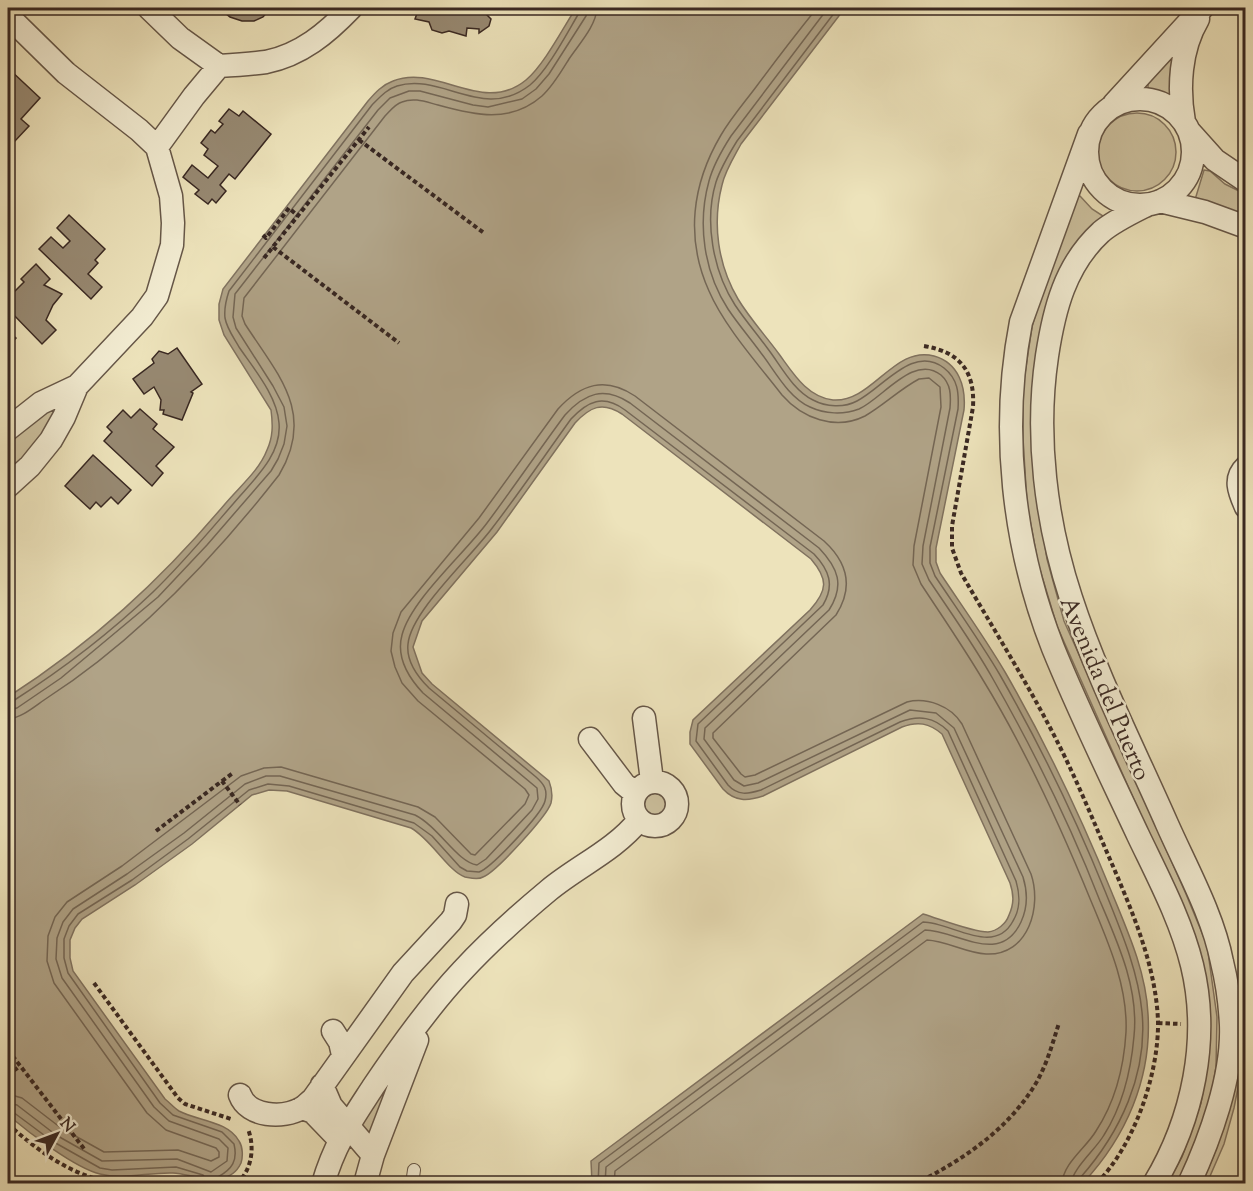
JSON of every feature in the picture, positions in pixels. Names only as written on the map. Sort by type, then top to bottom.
[{"type":"street","points":[[149,8],[180,39],[219,66],[267,62],[291,54],[333,27],[351,8]]},
{"type":"street","points":[[1114,105],[1204,8]]},
{"type":"street","points":[[1154,203],[1173,194],[1190,172],[1193,144],[1186,126],[1180,97],[1181,71],[1195,24],[1204,8]]},
{"type":"street","points":[[8,16],[66,73],[139,130],[157,147],[171,196],[173,223],[172,245],[157,296],[142,317],[77,386],[51,440],[30,466],[8,486]]},
{"type":"street","points":[[157,147],[219,66]]},
{"type":"street","points":[[1245,181],[1215,160],[1180,116],[1168,106],[1153,100],[1137,98],[1121,101],[1107,108],[1096,120],[1089,134],[1086,150],[1088,165],[1094,179],[1104,191],[1117,200],[1131,205],[1154,203],[1205,212],[1245,227]]},
{"type":"street","name":"Avenida del Puerto","points":[[1089,134],[1021,322],[1015,351],[1012,458],[1022,539],[1035,593],[1053,647],[1168,900],[1192,965],[1197,991],[1198,1024],[1198,1052],[1194,1084],[1175,1145],[1154,1184]]},
{"type":"street","name":"Avenida del Puerto","points":[[1154,203],[1103,231],[1081,255],[1065,283],[1055,314],[1045,373],[1043,451],[1048,499],[1057,549],[1070,597],[1086,641],[1194,885],[1216,938],[1222,962],[1231,1026],[1228,1056],[1214,1123],[1189,1184]]},
{"type":"street","points":[[8,429],[41,403],[77,386]]},
{"type":"street","points":[[1245,467],[1238,479],[1238,490],[1245,507]]},
{"type":"street","points":[[590,739],[624,784],[643,787],[666,784],[672,789],[678,803],[676,810],[668,823],[661,826],[653,826],[639,820],[633,807],[643,787],[644,718]]},
{"type":"street","points":[[323,1184],[343,1133],[389,1064],[461,972],[520,915],[556,885],[623,837],[639,820]]},
{"type":"street","points":[[240,1095],[250,1108],[266,1113],[287,1114],[302,1108],[313,1099],[403,973],[451,921],[457,904]]},
{"type":"street","points":[[365,1184],[373,1155],[410,1055],[433,1006]]},
{"type":"street","points":[[333,1031],[340,1042],[343,1055]]},
{"type":"street","points":[[322,1085],[343,1133]]},
{"type":"street","points":[[302,1108],[313,1112],[373,1155]]},
{"type":"lane","points":[[412,1184],[414,1170]]},
{"type":"path","points":[[264,258],[369,127]]},
{"type":"path","points":[[359,140],[484,233]]},
{"type":"path","points":[[263,235],[266,238],[289,208],[298,216]]},
{"type":"path","points":[[273,247],[399,343]]},
{"type":"path","points":[[924,346],[942,349],[957,357],[968,372],[974,389],[952,526],[952,548],[961,573],[1059,746],[1091,813],[1126,897],[1145,952],[1153,984],[1158,1023],[1150,1079],[1136,1123],[1113,1164],[1096,1184]]},
{"type":"path","points":[[156,831],[233,773]]},
{"type":"path","points":[[222,782],[240,806]]},
{"type":"path","points":[[94,983],[173,1092],[185,1104],[237,1121],[261,1117],[266,1113]]},
{"type":"path","points":[[915,1184],[942,1170],[979,1145],[1010,1117],[1033,1088],[1041,1073],[1059,1023]]},
{"type":"path","points":[[8,1050],[85,1150]]},
{"type":"path","points":[[8,1075],[20,1066]]},
{"type":"path","points":[[237,1184],[246,1171],[253,1149],[252,1140],[244,1121]]},
{"type":"path","points":[[8,1124],[47,1155],[73,1171],[91,1179],[123,1184]]},
{"type":"path","points":[[1101,1179],[1106,1184]]},
{"type":"path","points":[[132,1184],[171,1184]]},
{"type":"shaded area","points":[[1176,42],[1170,97],[1148,88],[1148,83]]},
{"type":"shaded area","points":[[1129,113],[1145,113],[1159,119],[1170,130],[1176,144],[1176,160],[1170,174],[1159,185],[1145,191],[1129,191],[1115,185],[1104,174],[1098,160],[1098,144],[1104,130],[1115,119]]},
{"type":"shaded area","points":[[1204,170],[1210,171],[1225,184],[1245,194],[1245,222],[1194,203]]},
{"type":"shaded area","points":[[1080,196],[1092,209],[1106,218],[1071,257],[1038,500],[1047,559],[1064,621],[1207,945],[1217,1017],[1216,1067],[1210,1103],[1191,1159],[1178,1183],[1167,1183],[1182,1157],[1201,1103],[1207,1066],[1208,1018],[1178,899],[1057,626],[1038,563],[1027,504],[1023,387],[1032,327],[1042,291],[1076,197]]},
{"type":"shaded area","points":[[53,407],[56,411],[48,427],[8,478],[8,437]]},
{"type":"shaded area","points":[[654,791],[663,795],[667,804],[663,813],[654,817],[645,813],[641,804],[645,795]]},
{"type":"shaded area","points":[[1240,994],[1245,1001],[1245,1057],[1224,1144],[1207,1183],[1200,1184],[1211,1162],[1225,1116],[1232,1068],[1237,995]]},
{"type":"shaded area","points":[[396,1061],[369,1140],[359,1125]]},
{"type":"water","points":[[576,8],[845,8],[741,144],[730,164],[722,185],[717,214],[719,244],[726,272],[738,299],[795,376],[816,394],[833,400],[847,399],[860,393],[895,366],[920,355],[943,359],[950,364],[959,377],[964,393],[964,410],[936,548],[936,562],[940,573],[1005,672],[1062,781],[1130,937],[1147,998],[1148,1038],[1141,1083],[1124,1126],[1112,1146],[1083,1183],[592,1183],[591,1161],[923,914],[965,928],[988,932],[998,929],[1006,921],[1013,899],[1010,883],[942,734],[928,725],[913,724],[902,727],[763,796],[742,799],[732,796],[723,789],[690,744],[693,720],[810,610],[823,590],[823,579],[811,559],[622,414],[602,407],[591,410],[575,423],[497,532],[422,621],[413,647],[422,673],[432,684],[549,781],[552,792],[551,803],[531,831],[489,873],[477,879],[459,874],[411,828],[287,791],[269,790],[252,795],[192,844],[82,919],[70,940],[73,971],[165,1099],[179,1111],[228,1129],[239,1141],[242,1158],[235,1172],[219,1179],[173,1173],[127,1176],[100,1174],[65,1157],[8,1115],[8,697],[68,655],[150,585],[259,465],[271,436],[271,410],[224,335],[219,320],[219,304],[223,289],[368,101],[385,85],[410,77],[426,78],[476,91],[493,93],[509,90],[526,80],[540,65]]},
{"type":"building","points":[[219,8],[271,8],[263,17],[254,21],[242,21],[230,17]]},
{"type":"building","points":[[419,8],[480,8],[491,19],[489,26],[479,33],[479,29],[467,28],[466,36],[449,31],[442,33],[432,30],[429,22],[415,19]]},
{"type":"building","points":[[9,69],[40,98],[21,119],[29,126],[15,141],[8,133]]},
{"type":"building","points":[[229,109],[239,116],[243,111],[271,134],[235,179],[229,174],[220,185],[226,191],[216,203],[212,199],[208,204],[195,194],[199,190],[183,177],[192,165],[208,178],[218,166],[204,155],[208,149],[201,143],[211,130],[215,133],[223,124],[219,121]]},
{"type":"building","points":[[69,215],[105,249],[95,260],[98,263],[88,274],[102,287],[91,299],[39,249],[51,237],[63,248],[70,241],[57,228]]},
{"type":"building","points":[[36,264],[50,279],[44,285],[62,294],[53,305],[46,320],[56,330],[42,344],[8,309],[8,298],[24,282],[21,279]]},
{"type":"building","points":[[8,331],[16,338],[8,347]]},
{"type":"building","points":[[177,348],[202,384],[191,392],[193,393],[182,420],[163,414],[164,410],[160,410],[161,400],[154,387],[144,394],[133,379],[154,363],[152,359],[159,351],[168,354]]},
{"type":"building","points":[[140,409],[157,424],[153,429],[174,447],[156,466],[163,473],[152,486],[104,441],[112,432],[107,427],[123,410],[131,418]]},
{"type":"building","points":[[93,455],[131,490],[118,504],[111,497],[101,507],[96,502],[90,509],[65,486]]}]
